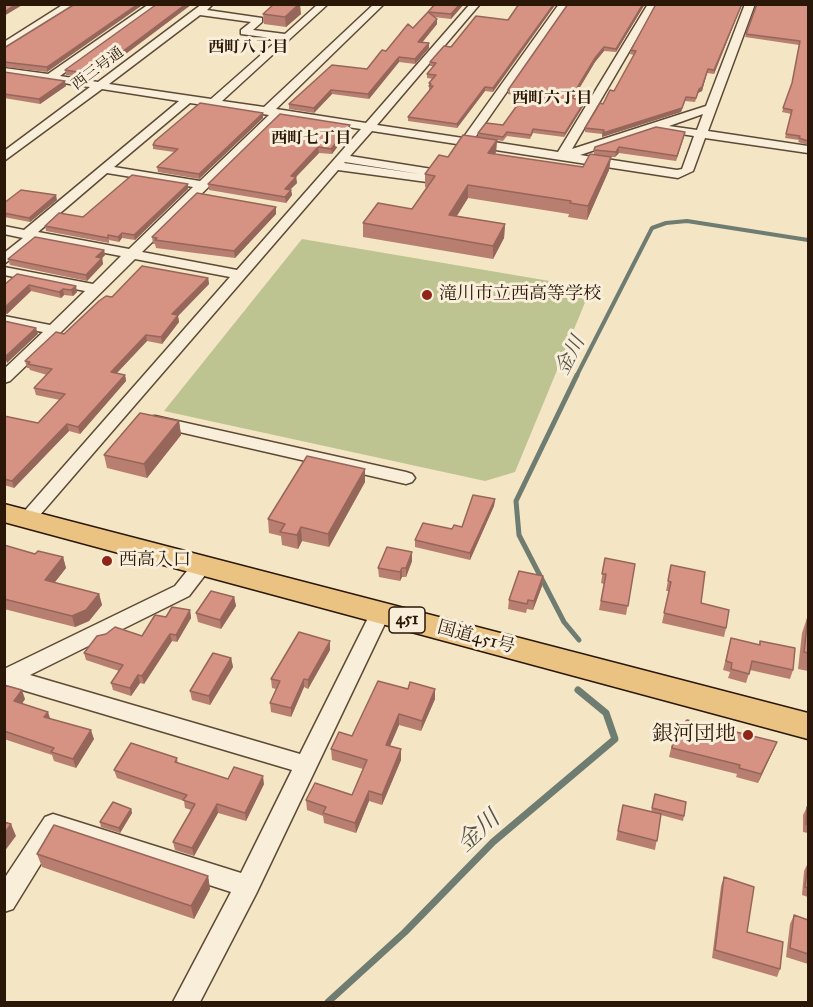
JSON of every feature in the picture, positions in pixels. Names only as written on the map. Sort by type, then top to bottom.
[{"type":"highway","name":"国道451号","points":[[16,516],[808,726]]},
{"type":"street","points":[[4,48],[71,4]]},
{"type":"street","points":[[50,78],[156,4]]},
{"type":"street","points":[[213,103],[324,4]]},
{"type":"street","points":[[8,371],[55,330],[202,191],[380,4]]},
{"type":"street","points":[[16,516],[122,414],[242,275],[292,210],[339,162],[476,4]]},
{"type":"street","points":[[466,142],[564,4]]},
{"type":"street","points":[[562,155],[653,4]]},
{"type":"street","points":[[4,71],[678,174],[687,171],[750,4]]},
{"type":"street","points":[[205,6],[259,20],[245,32],[287,38]]},
{"type":"street","name":"西三号通","points":[[4,157],[205,6]]},
{"type":"street","points":[[275,112],[317,78]]},
{"type":"street","points":[[4,260],[104,169],[188,99]]},
{"type":"street","points":[[562,155],[579,152],[649,126],[713,106]]},
{"type":"street","points":[[649,126],[808,150]]},
{"type":"street","points":[[339,162],[428,172],[423,179],[339,162]]},
{"type":"street","points":[[104,169],[202,191]]},
{"type":"street","points":[[4,230],[242,275]]},
{"type":"street","points":[[4,271],[98,289]]},
{"type":"street","points":[[4,320],[55,330]]},
{"type":"street","points":[[122,414],[406,478]]},
{"type":"street","points":[[6,678],[182,591],[202,566]]},
{"type":"street","points":[[186,1002],[247,886],[380,613]]},
{"type":"street","points":[[6,678],[307,765]]},
{"type":"street","points":[[4,901],[53,824],[247,886]]},
{"type":"green space","points":[[302,239],[591,288],[515,472],[485,481],[164,411]]},
{"type":"building","points":[[4,4],[16,4],[4,12]]},
{"type":"building","points":[[75,4],[138,4],[47,67],[4,62],[4,48]]},
{"type":"building","points":[[157,4],[186,4],[102,67],[98,66],[92,71],[65,70]]},
{"type":"building","points":[[274,4],[299,4],[285,17],[263,14]]},
{"type":"building","points":[[435,4],[460,4],[451,14],[428,12]]},
{"type":"building","points":[[519,4],[554,4],[493,88],[485,87],[457,124],[408,117],[433,86],[429,86],[431,84],[429,83],[436,75],[427,74],[436,63],[430,62],[444,46],[451,47],[476,16],[508,20]]},
{"type":"building","points":[[568,4],[643,4],[616,49],[604,47],[595,58],[571,98],[585,101],[565,133],[533,129],[531,135],[507,132],[503,137],[478,133],[486,123],[503,125],[526,93],[508,90]]},
{"type":"building","points":[[656,4],[742,4],[714,70],[708,69],[696,98],[686,97],[682,108],[603,133],[604,130],[585,128],[600,103],[603,104],[610,90],[614,91],[636,51],[631,50]]},
{"type":"building","points":[[757,4],[808,4],[808,141],[799,138],[800,136],[786,134],[792,110],[783,108],[792,83],[800,41],[746,34]]},
{"type":"building","points":[[428,12],[437,19],[418,42],[429,43],[415,59],[399,57],[368,94],[331,90],[314,108],[289,104],[332,65],[367,69],[382,50],[386,51],[408,24],[413,28]]},
{"type":"building","points":[[4,72],[65,81],[39,99],[4,94]]},
{"type":"building","points":[[200,103],[263,113],[199,174],[157,167],[178,149],[153,145],[155,141]]},
{"type":"building","points":[[280,114],[350,125],[331,149],[318,147],[291,176],[296,177],[285,189],[291,190],[285,197],[208,184]]},
{"type":"building","points":[[656,127],[685,132],[677,156],[619,147],[616,152],[594,150],[595,147]]},
{"type":"building","points":[[463,135],[497,140],[488,153],[583,167],[590,154],[611,157],[588,206],[570,203],[571,201],[468,185],[449,215],[505,224],[493,246],[363,223],[378,203],[412,209],[435,176],[425,174],[439,155],[448,157]]},
{"type":"building","points":[[132,175],[188,184],[134,235],[122,233],[118,237],[108,235],[108,238],[45,226],[59,213],[83,217]]},
{"type":"building","points":[[21,190],[56,195],[29,218],[4,213],[4,203]]},
{"type":"building","points":[[197,193],[276,207],[234,251],[155,240],[157,238],[152,237]]},
{"type":"building","points":[[35,237],[104,250],[96,257],[102,258],[86,275],[8,259]]},
{"type":"building","points":[[142,266],[208,278],[172,314],[178,315],[161,337],[146,335],[111,372],[125,375],[78,427],[67,424],[12,481],[4,479],[4,416],[38,423],[65,394],[34,388],[52,369],[28,364],[30,362],[25,361],[56,332],[64,334],[99,301],[106,296],[112,297]]},
{"type":"building","points":[[17,274],[76,286],[71,290],[63,289],[59,292],[29,285],[4,308],[4,285]]},
{"type":"building","points":[[4,321],[36,328],[5,357],[4,357]]},
{"type":"building","points":[[140,413],[179,421],[144,464],[104,455]]},
{"type":"building","points":[[307,456],[365,469],[328,534],[301,527],[297,535],[280,532],[285,524],[268,519]]},
{"type":"building","points":[[473,495],[495,499],[470,553],[415,540],[423,523],[452,529],[454,525],[462,527]]},
{"type":"building","points":[[4,545],[35,554],[38,551],[63,557],[45,580],[99,594],[86,610],[72,616],[4,599]]},
{"type":"building","points":[[387,547],[412,552],[406,568],[402,568],[400,572],[378,568]]},
{"type":"building","points":[[605,558],[635,564],[628,606],[601,601],[606,574],[602,574]]},
{"type":"building","points":[[671,565],[705,572],[701,603],[729,610],[726,628],[664,613],[671,582],[668,581]]},
{"type":"building","points":[[519,571],[543,576],[534,601],[528,600],[527,604],[509,600]]},
{"type":"building","points":[[211,591],[234,597],[220,620],[196,613]]},
{"type":"building","points":[[172,607],[190,610],[176,635],[170,634],[142,676],[138,675],[130,688],[111,683],[123,665],[84,653],[97,636],[106,634],[115,627],[142,636],[155,615],[166,617]]},
{"type":"building","points":[[808,615],[808,653],[804,652]]},
{"type":"building","points":[[299,632],[330,641],[308,680],[304,679],[291,708],[270,703],[280,681],[271,679]]},
{"type":"building","points":[[731,638],[760,645],[760,641],[795,648],[793,670],[752,661],[749,674],[731,669],[732,663],[726,661]]},
{"type":"building","points":[[213,653],[231,658],[209,696],[190,691]]},
{"type":"building","points":[[378,681],[408,689],[410,682],[435,689],[422,721],[399,714],[386,745],[401,749],[382,795],[369,791],[355,823],[323,813],[326,807],[306,800],[315,783],[352,795],[367,760],[331,749],[339,732],[352,736]]},
{"type":"building","points":[[4,685],[22,690],[14,701],[48,712],[44,717],[91,730],[73,759],[51,752],[54,748],[4,731]]},
{"type":"building","points":[[687,720],[777,742],[761,774],[739,768],[740,765],[672,748],[675,732]]},
{"type":"building","points":[[131,743],[177,758],[175,762],[228,779],[234,767],[263,776],[245,813],[217,804],[192,848],[173,842],[195,804],[183,800],[187,795],[114,770]]},
{"type":"building","points":[[655,794],[686,802],[684,816],[652,808]]},
{"type":"building","points":[[113,802],[131,809],[119,828],[100,822]]},
{"type":"building","points":[[623,805],[661,814],[657,841],[618,831]]},
{"type":"building","points":[[808,807],[808,825],[806,824]]},
{"type":"building","points":[[4,822],[11,824],[4,834]]},
{"type":"building","points":[[54,825],[208,876],[191,906],[37,854]]},
{"type":"building","points":[[808,863],[808,888],[805,887]]},
{"type":"building","points":[[724,877],[754,887],[747,932],[783,942],[780,969],[715,950]]},
{"type":"building","points":[[794,915],[808,920],[808,954],[790,948]]},
{"type":"waterway","name":"金川","points":[[577,376],[652,228],[666,223],[687,221],[808,240]]},
{"type":"waterway","name":"金川","points":[[577,376],[516,501],[519,535],[564,622],[579,640]]},
{"type":"waterway","name":"金川","points":[[328,1002],[405,932],[493,842],[615,739],[606,713],[578,690]]},
{"type":"place","name":"滝川市立西高等学校","points":[[427,295]]},
{"type":"place","name":"西高入口","points":[[107,561]]},
{"type":"place","name":"銀河団地","points":[[748,735]]},
{"type":"district","name":"西町八丁目","points":[[248,48]]},
{"type":"district","name":"西町六丁目","points":[[552,99]]},
{"type":"district","name":"西町七丁目","points":[[311,139]]}]
